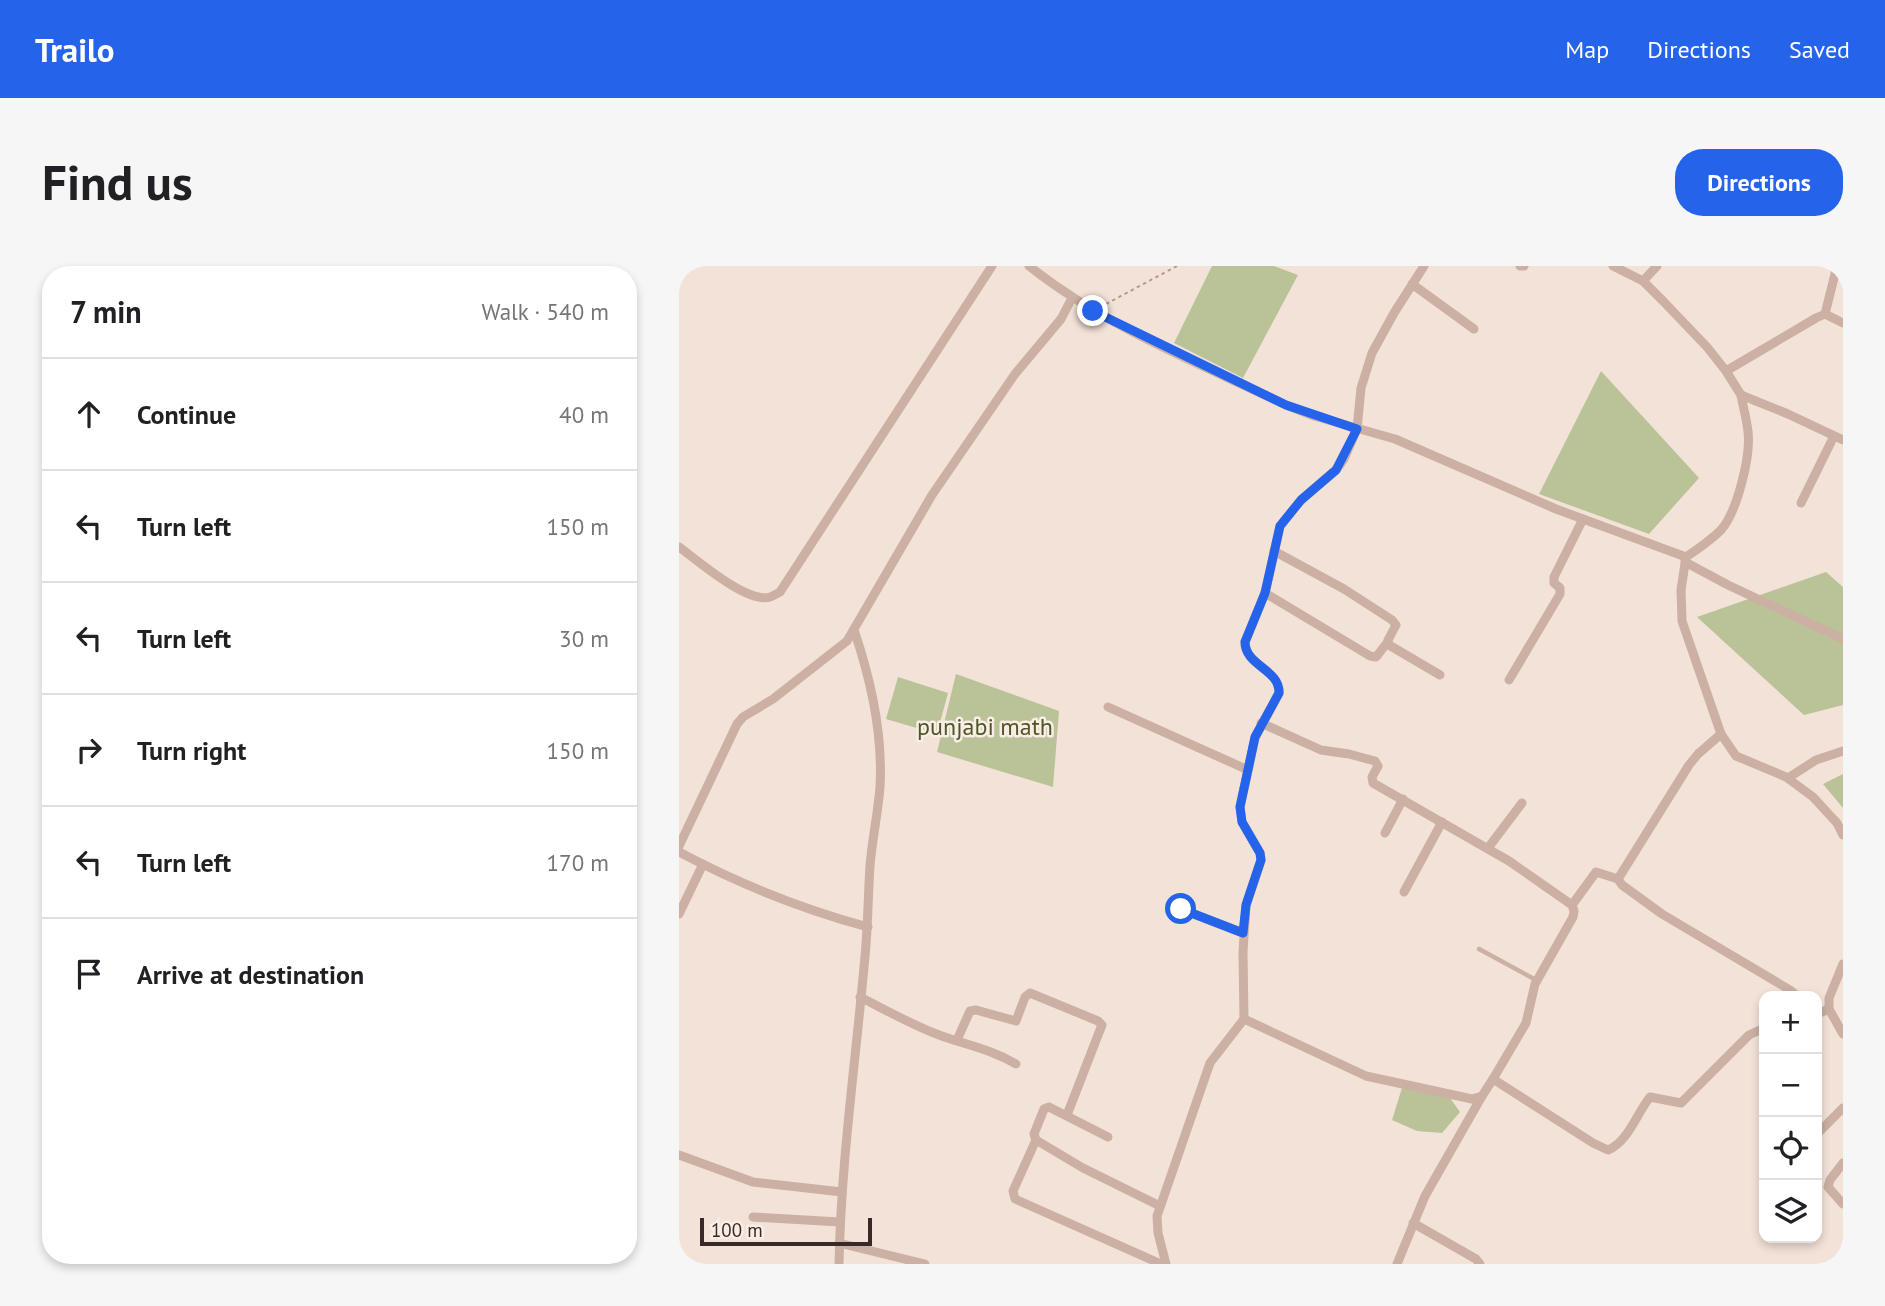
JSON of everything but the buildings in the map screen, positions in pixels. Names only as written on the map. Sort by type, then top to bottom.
[{"type":"street","points":[[679,547],[715,575],[753,595],[770,597],[780,592],[992,266]]},
{"type":"street","points":[[1029,266],[1093,311],[1286,405],[1395,439],[1463,470],[1686,559],[1728,585],[1843,639]]},
{"type":"street","points":[[1164,1264],[1158,1233],[1157,1216],[1160,1206],[1210,1063],[1244,1019],[1243,933],[1246,905],[1261,860],[1240,815],[1255,737],[1279,693],[1280,685],[1248,656],[1245,642],[1265,593],[1277,535],[1285,518],[1301,500],[1336,470],[1357,429],[1361,388],[1366,369],[1394,313],[1424,266]]},
{"type":"street","points":[[1613,266],[1643,281],[1692,330],[1741,395],[1748,433],[1748,450],[1739,488],[1729,518],[1722,528],[1686,559],[1681,590],[1682,621],[1721,734],[1736,756],[1788,778],[1817,801],[1837,823],[1843,835]]},
{"type":"street","points":[[1643,281],[1657,266]]},
{"type":"street","points":[[1825,314],[1837,266]]},
{"type":"street","points":[[1412,284],[1474,329]]},
{"type":"street","points":[[679,846],[737,724],[843,646],[932,495],[1015,374],[1061,319],[1072,298]]},
{"type":"street","points":[[1725,371],[1798,326],[1825,314]]},
{"type":"street","points":[[1825,314],[1843,323]]},
{"type":"street","points":[[1741,395],[1839,438],[1801,503]]},
{"type":"street","points":[[1509,680],[1560,594],[1554,577],[1583,519]]},
{"type":"street","points":[[1265,593],[1370,656],[1376,657],[1396,625],[1344,589],[1274,551]]},
{"type":"street","points":[[839,1264],[842,1192],[880,784],[876,709],[854,630]]},
{"type":"street","points":[[1387,643],[1440,675]]},
{"type":"street","points":[[1108,707],[1248,770]]},
{"type":"street","points":[[1261,723],[1321,750],[1375,761],[1378,766],[1372,777],[1373,783],[1488,848],[1572,905],[1574,911],[1537,981],[1526,1023],[1437,1174],[1397,1264]]},
{"type":"street","points":[[1618,879],[1689,765],[1721,734]]},
{"type":"street","points":[[1788,778],[1816,760],[1843,751]]},
{"type":"street","points":[[1385,832],[1403,799]]},
{"type":"street","points":[[1488,848],[1522,803]]},
{"type":"street","points":[[1404,892],[1442,821]]},
{"type":"street","points":[[679,852],[806,909],[868,927]]},
{"type":"street","points":[[679,914],[703,864]]},
{"type":"street","points":[[1572,905],[1596,872],[1618,879],[1622,885],[1662,914],[1792,991]]},
{"type":"street","points":[[1181,909],[1243,933]]},
{"type":"street","points":[[1843,964],[1829,998],[1829,1009],[1843,1034]]},
{"type":"street","points":[[957,1040],[970,1011],[977,1010],[1016,1021],[1025,998],[1030,993],[1098,1021],[1102,1025],[1067,1115]]},
{"type":"street","points":[[860,997],[917,1026],[988,1049],[1016,1064]]},
{"type":"street","points":[[1822,1012],[1829,1009]]},
{"type":"street","points":[[1244,1019],[1366,1076],[1472,1099],[1482,1096]]},
{"type":"street","points":[[1493,1079],[1608,1150],[1623,1139],[1650,1097],[1681,1103],[1749,1035],[1759,1030]]},
{"type":"street","points":[[1108,1137],[1047,1107],[1034,1134],[1036,1140],[1083,1168],[1160,1206]]},
{"type":"street","points":[[1822,1129],[1843,1108]]},
{"type":"street","points":[[1036,1140],[1013,1191],[1015,1199],[1164,1264]]},
{"type":"street","points":[[679,1155],[753,1182],[842,1192]]},
{"type":"street","points":[[1843,1163],[1828,1187],[1843,1204]]},
{"type":"street","points":[[753,1217],[840,1222]]},
{"type":"street","points":[[1413,1223],[1476,1259],[1479,1264]]},
{"type":"street","points":[[839,1243],[925,1264]]},
{"type":"lane","points":[[1479,949],[1537,981]]},
{"type":"path","points":[[1093,311],[1177,266]]},
{"type":"green space","points":[[1212,266],[1274,266],[1298,275],[1243,378],[1174,343]]},
{"type":"green space","points":[[1601,371],[1699,478],[1649,534],[1539,494]]},
{"type":"green space","points":[[1826,572],[1843,587],[1843,705],[1804,715],[1697,617]]},
{"type":"green space","name":"punjabi math","points":[[956,674],[1059,711],[1053,787],[937,752]]},
{"type":"green space","points":[[898,677],[948,693],[937,734],[886,719]]},
{"type":"green space","points":[[1843,774],[1843,808],[1823,784]]},
{"type":"green space","points":[[1402,1088],[1450,1098],[1460,1112],[1442,1133],[1417,1131],[1392,1120]]},
{"type":"route","points":[[1093,311],[1286,405],[1357,429],[1344,459],[1336,470],[1301,500],[1280,526],[1265,593],[1245,642],[1248,656],[1280,685],[1279,693],[1255,737],[1240,807],[1242,822],[1260,853],[1261,860],[1246,905],[1243,933],[1181,909]]}]
